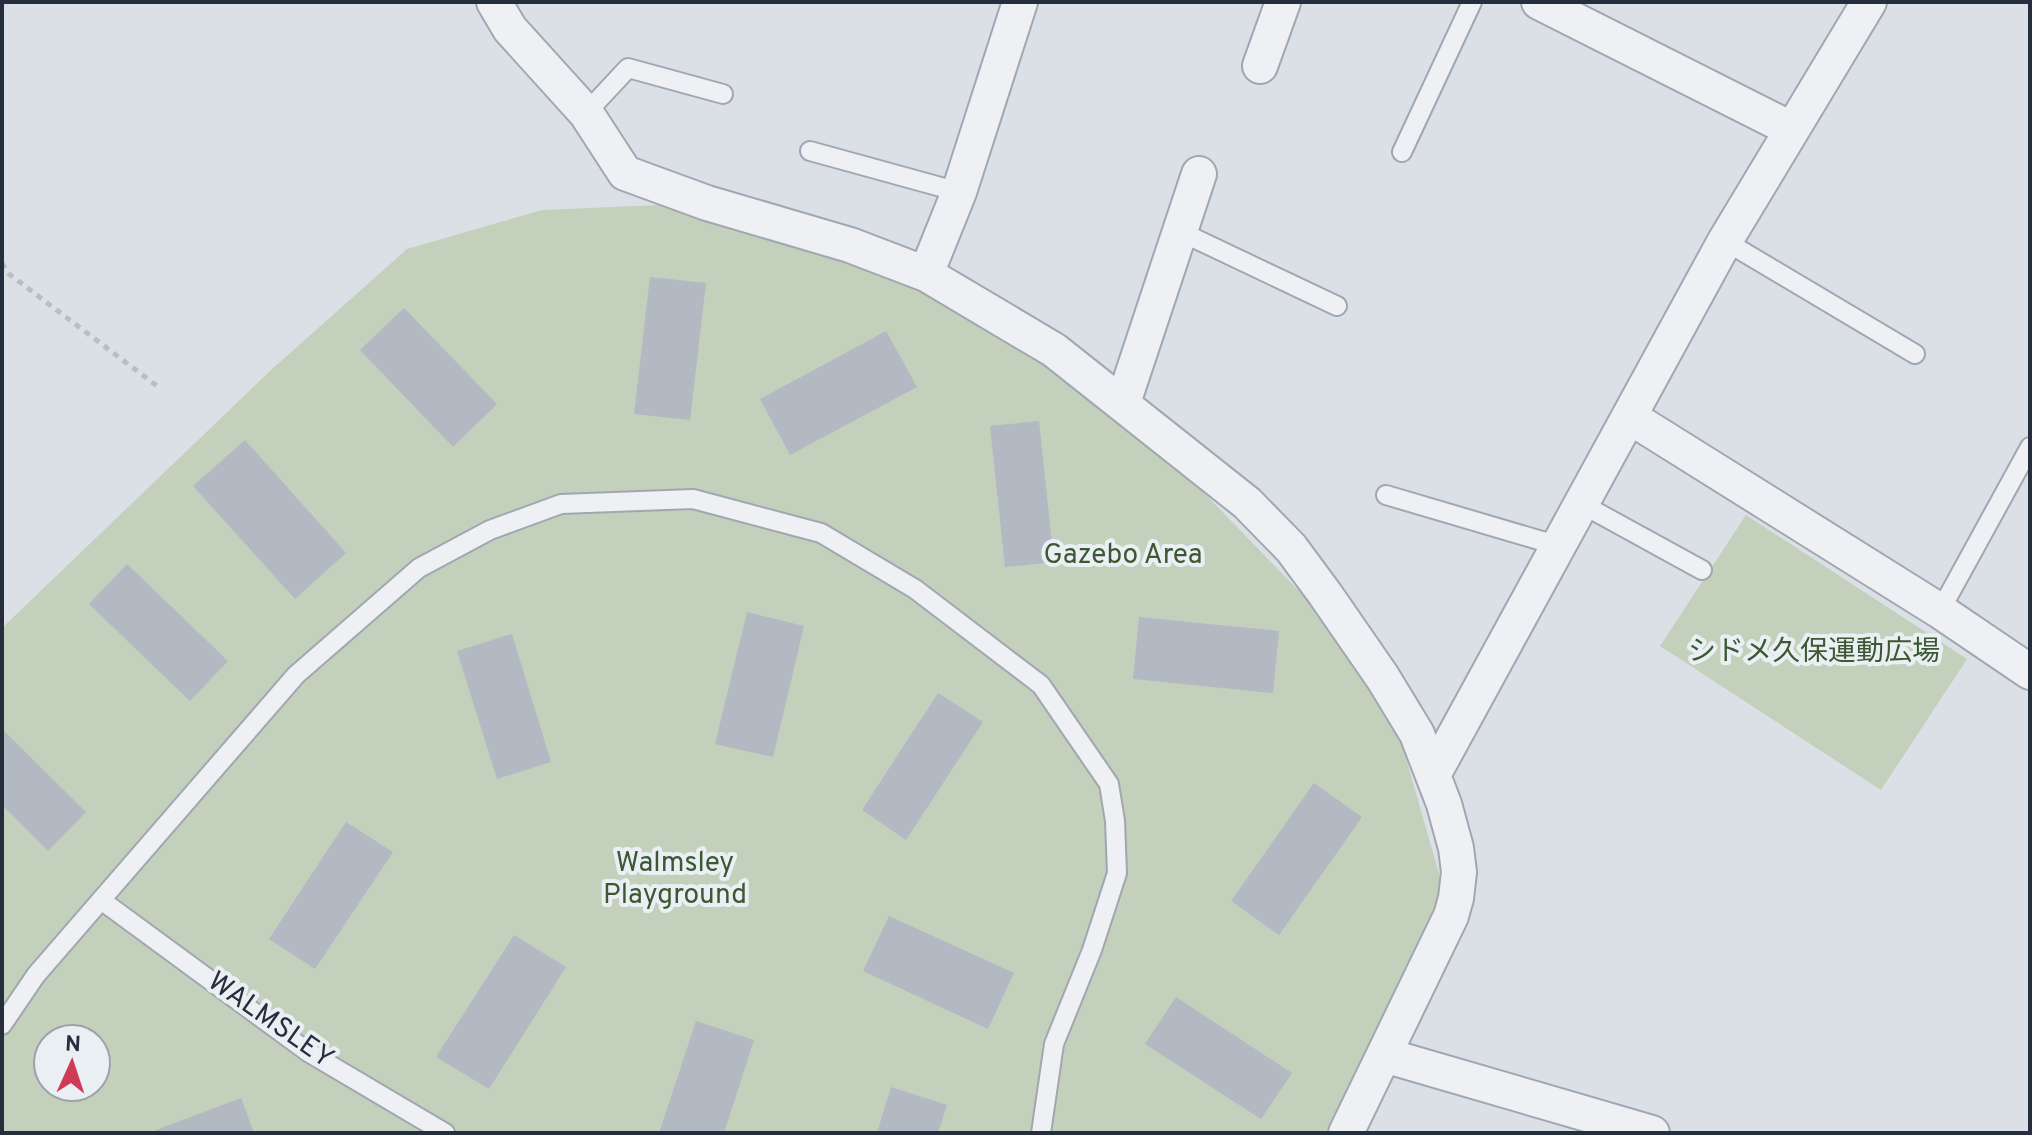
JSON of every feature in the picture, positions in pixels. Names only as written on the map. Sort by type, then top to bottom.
[{"type":"street","points":[[494,2],[510,29],[586,113],[625,173],[707,203],[850,245],[926,274],[1054,350],[1247,503],[1291,548],[1383,678],[1417,734],[1444,804],[1459,872],[1451,916],[1346,1133]]},
{"type":"street","points":[[926,274],[959,192],[1020,2]]},
{"type":"street","points":[[1260,66],[1283,2]]},
{"type":"street","points":[[1539,2],[1791,129]]},
{"type":"street","points":[[1433,775],[1725,241],[1869,2]]},
{"type":"street","points":[[1123,403],[1199,174]]},
{"type":"street","points":[[1630,417],[1940,611],[2030,672]]},
{"type":"street","points":[[1384,1055],[1652,1133]]},
{"type":"lane","points":[[1402,152],[1472,2]]},
{"type":"lane","points":[[586,113],[628,68],[723,94]]},
{"type":"lane","points":[[810,151],[959,192]]},
{"type":"lane","points":[[1181,232],[1337,306]]},
{"type":"lane","points":[[1725,241],[1915,354]]},
{"type":"lane","points":[[1940,611],[2030,447]]},
{"type":"lane","points":[[1386,495],[1559,546]]},
{"type":"lane","points":[[2,1025],[36,975],[296,675],[419,568],[490,530],[561,504],[693,499],[821,533],[915,589],[1041,685],[1109,784],[1115,821],[1117,873],[1092,950],[1054,1044],[1041,1133]]},
{"type":"lane","points":[[1580,503],[1702,570]]},
{"type":"lane","name":"WALMSLEY","points":[[101,900],[308,1052],[445,1133]]},
{"type":"path","points":[[2,263],[9,274],[161,389]]},
{"type":"green space","points":[[707,203],[810,232],[1092,377],[1383,678],[1451,916],[1346,1133],[2,1133],[2,628],[271,370],[407,249],[542,210]]},
{"type":"green space","name":"シドメ久保運動広場","points":[[1746,515],[1967,659],[1881,790],[1660,646]]},
{"type":"building","points":[[650,277],[706,283],[690,420],[634,414]]},
{"type":"building","points":[[404,308],[497,404],[453,447],[360,350]]},
{"type":"building","points":[[886,331],[917,387],[790,455],[760,399]]},
{"type":"building","points":[[1039,421],[1054,562],[1005,567],[990,426]]},
{"type":"building","points":[[245,440],[346,553],[295,599],[193,486]]},
{"type":"building","points":[[127,564],[228,661],[190,701],[89,604]]},
{"type":"building","points":[[747,612],[804,626],[773,757],[715,744]]},
{"type":"building","points":[[1139,617],[1279,631],[1273,693],[1133,679]]},
{"type":"building","points":[[512,634],[551,762],[497,779],[457,651]]},
{"type":"building","points":[[938,693],[983,722],[906,840],[862,810]]},
{"type":"building","points":[[2,729],[86,812],[48,851],[2,805]]},
{"type":"building","points":[[1314,783],[1362,817],[1279,935],[1231,901]]},
{"type":"building","points":[[346,822],[393,852],[315,969],[269,939]]},
{"type":"building","points":[[889,916],[1014,973],[988,1029],[863,971]]},
{"type":"building","points":[[514,935],[566,967],[489,1089],[436,1057]]},
{"type":"building","points":[[1176,997],[1292,1073],[1261,1119],[1145,1044]]},
{"type":"building","points":[[696,1021],[754,1040],[724,1133],[659,1133]]},
{"type":"building","points":[[891,1087],[947,1105],[938,1133],[877,1133]]},
{"type":"building","points":[[241,1098],[254,1133],[148,1133]]},
{"type":"park label","name":"Gazebo Area","points":[[1123,556]]},
{"type":"park label","name":"Walmsley Playground","points":[[675,880]]}]
